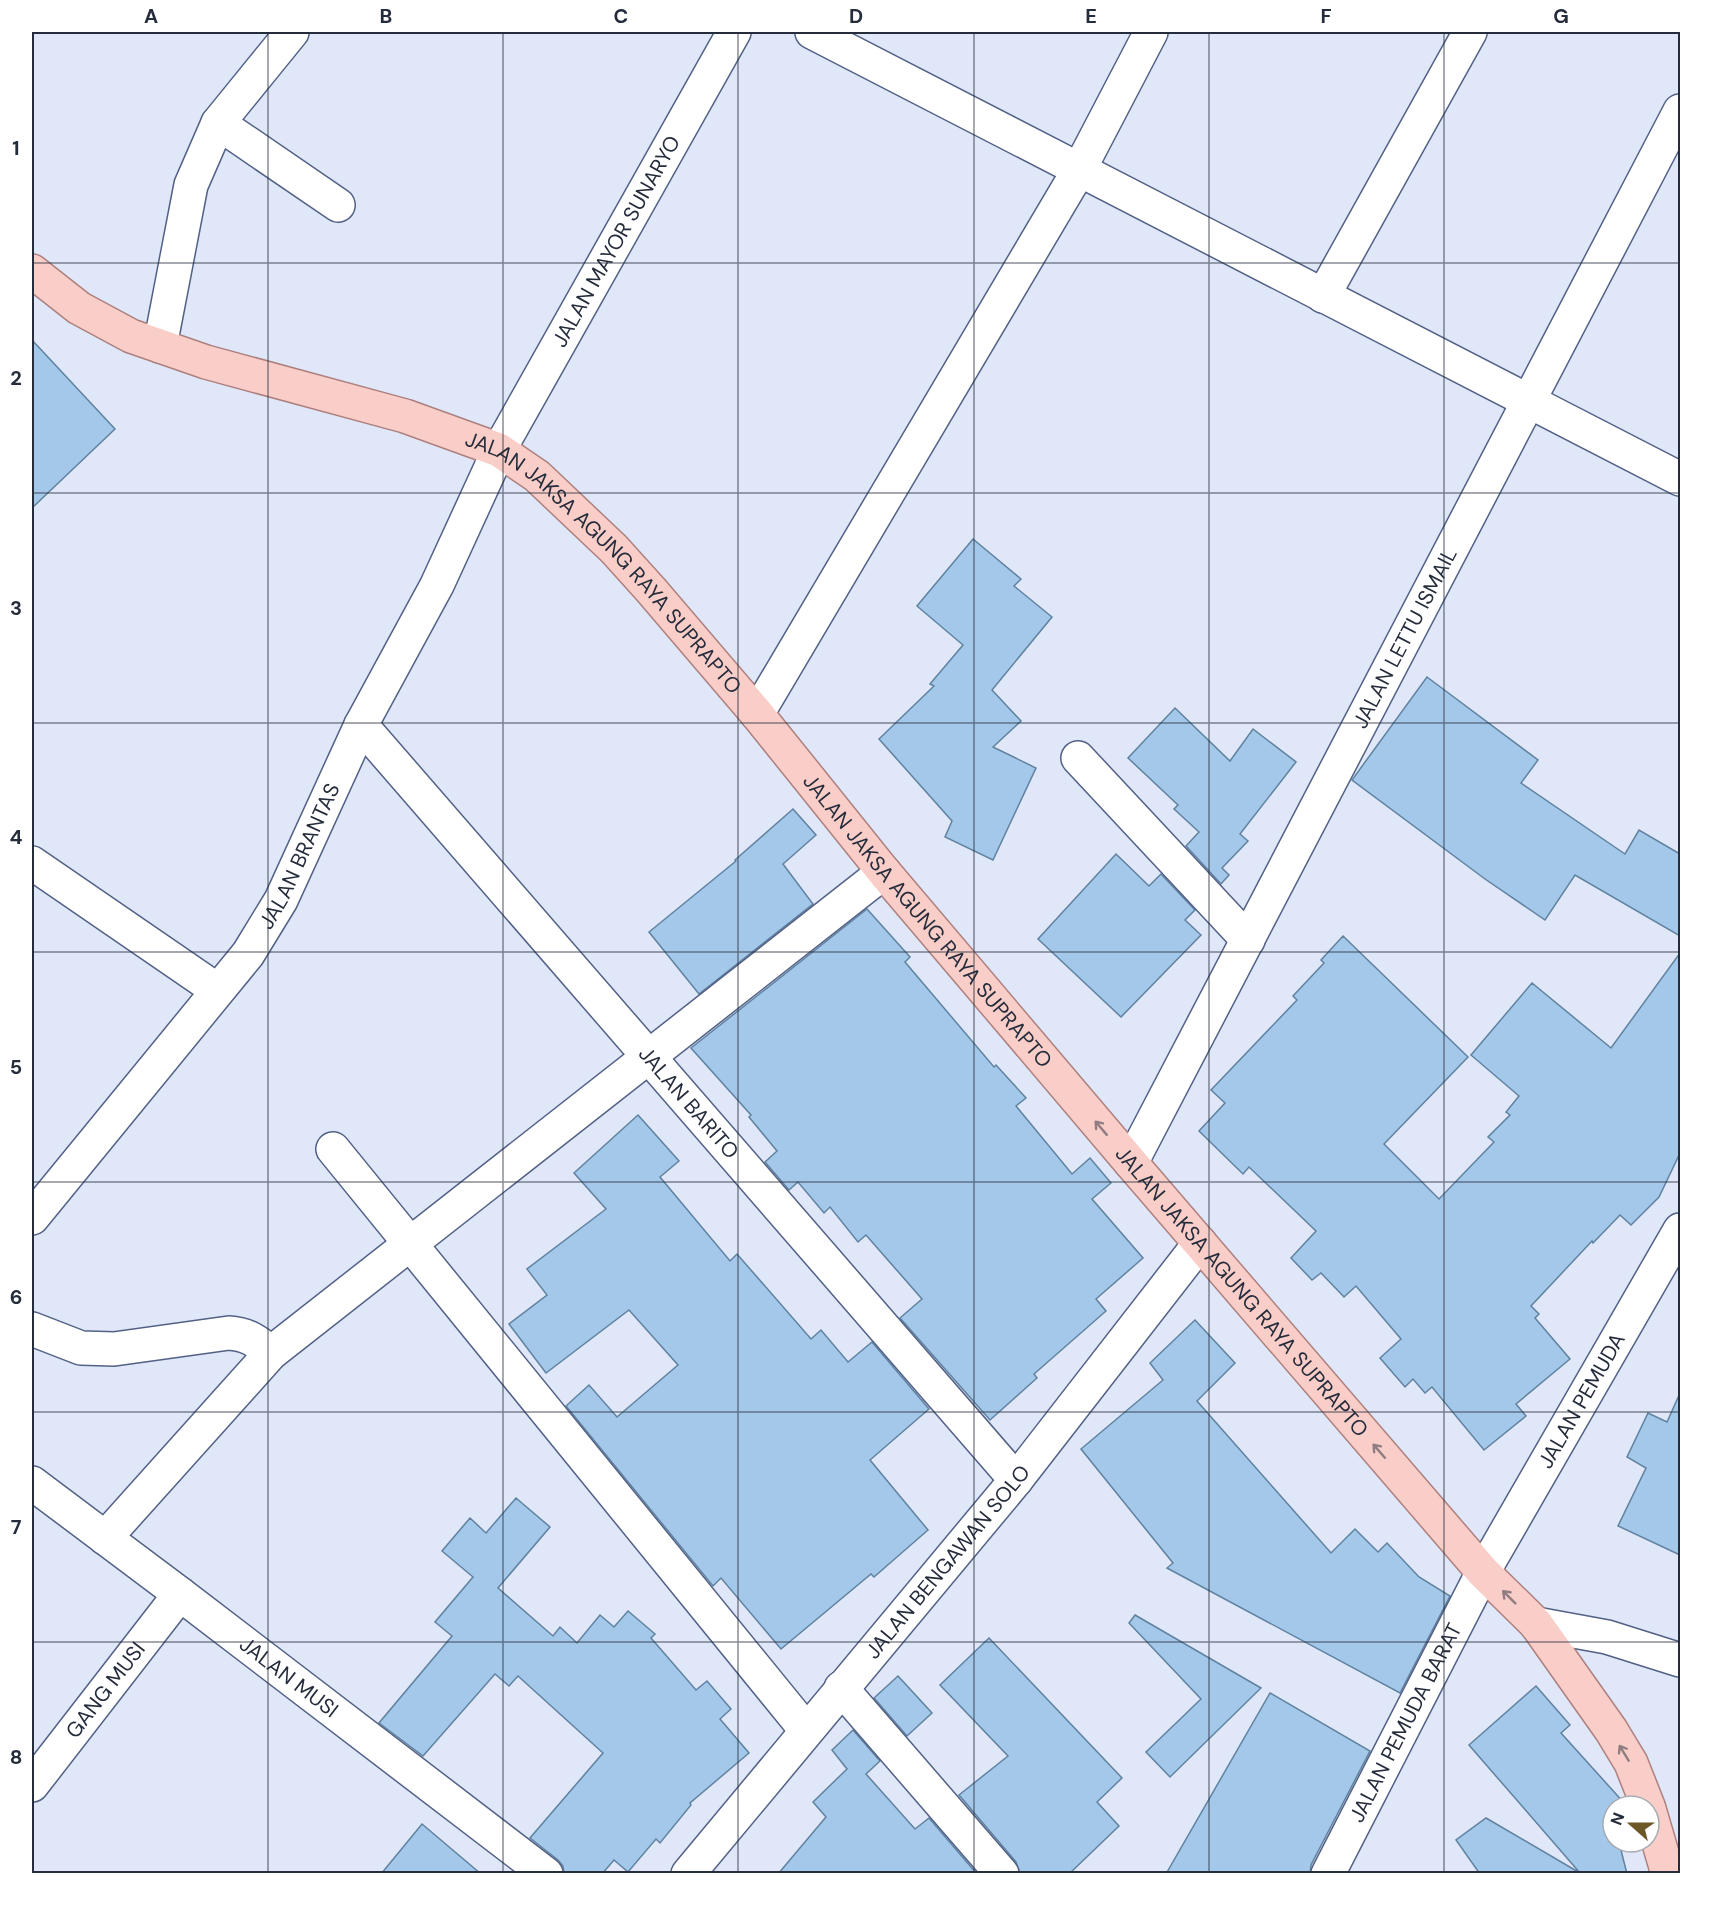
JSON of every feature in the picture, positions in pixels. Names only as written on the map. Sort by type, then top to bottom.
[{"type":"main road","name":"JALAN JAKSA AGUNG RAYA SUPRAPTO","points":[[32,271],[79,308],[131,336],[206,362],[405,416],[499,450],[537,476],[614,549],[757,714],[884,872],[1131,1163],[1483,1572],[1536,1624],[1611,1730],[1631,1763],[1643,1794]]},
{"type":"main road","name":"JALAN JAKSA AGUNG RAYA SUPRAPTO","points":[[1661,1851],[1668,1874]]},
{"type":"street","points":[[160,345],[191,185],[218,123],[292,32]]},
{"type":"street","name":"JALAN MAYOR SUNARYO","points":[[499,450],[734,32]]},
{"type":"street","points":[[812,32],[1680,479]]},
{"type":"street","points":[[757,714],[1079,170],[1151,32]]},
{"type":"street","points":[[1323,296],[1470,32]]},
{"type":"street","name":"JALAN LETTU ISMAIL","points":[[1131,1163],[1530,403],[1680,111]]},
{"type":"street","points":[[218,123],[338,205]]},
{"type":"street","name":"JALAN BRANTAS","points":[[32,1218],[248,954],[281,900],[361,725],[437,585],[499,450]]},
{"type":"street","name":"JALAN BARITO","points":[[361,725],[1016,1480]]},
{"type":"street","points":[[1078,758],[1248,940]]},
{"type":"street","points":[[32,863],[218,990]]},
{"type":"street","points":[[105,1538],[271,1353],[884,872]]},
{"type":"street","points":[[333,1149],[806,1730]]},
{"type":"street","name":"JALAN PEMUDA","points":[[1483,1572],[1680,1230]]},
{"type":"street","name":"JALAN BENGAWAN SOLO","points":[[688,1874],[1016,1480],[1200,1243]]},
{"type":"street","points":[[43,1334],[81,1348],[114,1349],[229,1333],[256,1339],[271,1353]]},
{"type":"street","name":"JALAN MUSI","points":[[32,1483],[546,1874]]},
{"type":"street","name":"JALAN PEMUDA BARAT","points":[[1328,1874],[1483,1572]]},
{"type":"street","name":"GANG MUSI","points":[[32,1785],[180,1594]]},
{"type":"street","points":[[1536,1624],[1607,1637],[1680,1660]]},
{"type":"street","points":[[841,1688],[1002,1874]]},
{"type":"building","points":[[32,340],[115,429],[32,508]]},
{"type":"building","points":[[973,539],[1021,579],[1014,586],[1052,617],[992,690],[1021,721],[993,747],[1036,768],[993,860],[945,837],[952,821],[879,739],[934,686],[930,684],[963,645],[917,606]]},
{"type":"building","points":[[1427,677],[1538,760],[1521,783],[1625,854],[1639,830],[1680,854],[1680,936],[1575,875],[1545,920],[1485,879],[1352,780]]},
{"type":"building","points":[[1175,708],[1230,761],[1253,729],[1296,762],[1240,834],[1248,841],[1222,868],[1229,875],[1221,884],[1186,846],[1199,832],[1174,809],[1178,805],[1128,758]]},
{"type":"building","points":[[793,809],[816,835],[783,864],[813,904],[699,994],[649,932],[736,861]]},
{"type":"building","points":[[1116,854],[1149,886],[1161,874],[1195,910],[1185,920],[1201,935],[1121,1017],[1038,939]]},
{"type":"building","points":[[867,909],[910,957],[905,962],[994,1067],[996,1065],[1026,1098],[1016,1106],[1072,1174],[1090,1158],[1111,1183],[1092,1199],[1143,1258],[1096,1299],[1106,1311],[1034,1374],[1037,1378],[990,1420],[900,1318],[922,1299],[866,1235],[858,1242],[830,1207],[824,1213],[798,1182],[789,1190],[765,1162],[777,1151],[749,1117],[751,1115],[691,1048]]},
{"type":"building","points":[[1343,936],[1468,1057],[1384,1144],[1439,1199],[1494,1142],[1488,1137],[1510,1115],[1506,1112],[1519,1096],[1471,1055],[1532,983],[1611,1048],[1680,953],[1680,1153],[1659,1197],[1631,1225],[1620,1215],[1593,1243],[1592,1241],[1531,1306],[1539,1314],[1535,1318],[1570,1359],[1516,1404],[1526,1416],[1484,1450],[1432,1387],[1425,1393],[1413,1379],[1405,1387],[1380,1358],[1401,1339],[1356,1286],[1344,1297],[1321,1273],[1312,1280],[1291,1258],[1316,1231],[1249,1167],[1243,1174],[1199,1131],[1225,1103],[1211,1090],[1297,1000],[1293,996],[1324,963],[1321,960]]},
{"type":"building","points":[[638,1115],[679,1161],[660,1177],[730,1261],[737,1254],[811,1339],[821,1330],[848,1362],[872,1342],[929,1409],[870,1460],[928,1530],[874,1577],[871,1574],[781,1649],[721,1578],[713,1586],[566,1406],[589,1385],[617,1417],[678,1365],[629,1310],[546,1373],[509,1324],[547,1295],[527,1269],[606,1209],[574,1173]]},
{"type":"building","points":[[1195,1320],[1235,1363],[1197,1401],[1331,1553],[1355,1529],[1378,1552],[1387,1543],[1419,1577],[1450,1596],[1400,1693],[1167,1568],[1173,1563],[1081,1449],[1163,1380],[1150,1363]]},
{"type":"building","points":[[1680,1393],[1680,1555],[1618,1526],[1646,1468],[1627,1457],[1648,1413],[1667,1422]]},
{"type":"building","points":[[516,1498],[550,1527],[498,1588],[553,1636],[560,1627],[577,1643],[600,1615],[614,1627],[628,1611],[655,1634],[651,1638],[696,1690],[707,1681],[731,1709],[720,1719],[749,1753],[690,1803],[691,1805],[660,1843],[656,1839],[628,1872],[614,1860],[602,1874],[564,1874],[563,1866],[558,1860],[530,1838],[603,1753],[518,1676],[509,1686],[495,1674],[423,1756],[379,1723],[452,1636],[435,1622],[473,1577],[442,1551],[470,1518],[486,1533]]},
{"type":"building","points":[[1135,1615],[1261,1688],[1170,1777],[1146,1752],[1201,1699],[1129,1623]]},
{"type":"building","points":[[989,1638],[1122,1778],[1097,1802],[1119,1826],[1069,1874],[1020,1874],[1016,1862],[959,1795],[1008,1756],[940,1685]]},
{"type":"building","points":[[898,1676],[932,1713],[907,1736],[874,1698]]},
{"type":"building","points":[[1536,1686],[1570,1725],[1561,1733],[1616,1794],[1601,1794],[1601,1854],[1622,1854],[1627,1874],[1480,1874],[1456,1840],[1486,1818],[1580,1873],[1469,1745]]},
{"type":"building","points":[[1270,1693],[1370,1751],[1311,1865],[1310,1874],[1166,1874]]},
{"type":"building","points":[[853,1730],[880,1761],[866,1774],[915,1829],[929,1818],[977,1874],[778,1874],[826,1817],[813,1802],[847,1769],[832,1750]]},
{"type":"building","points":[[422,1824],[481,1874],[381,1874]]}]
